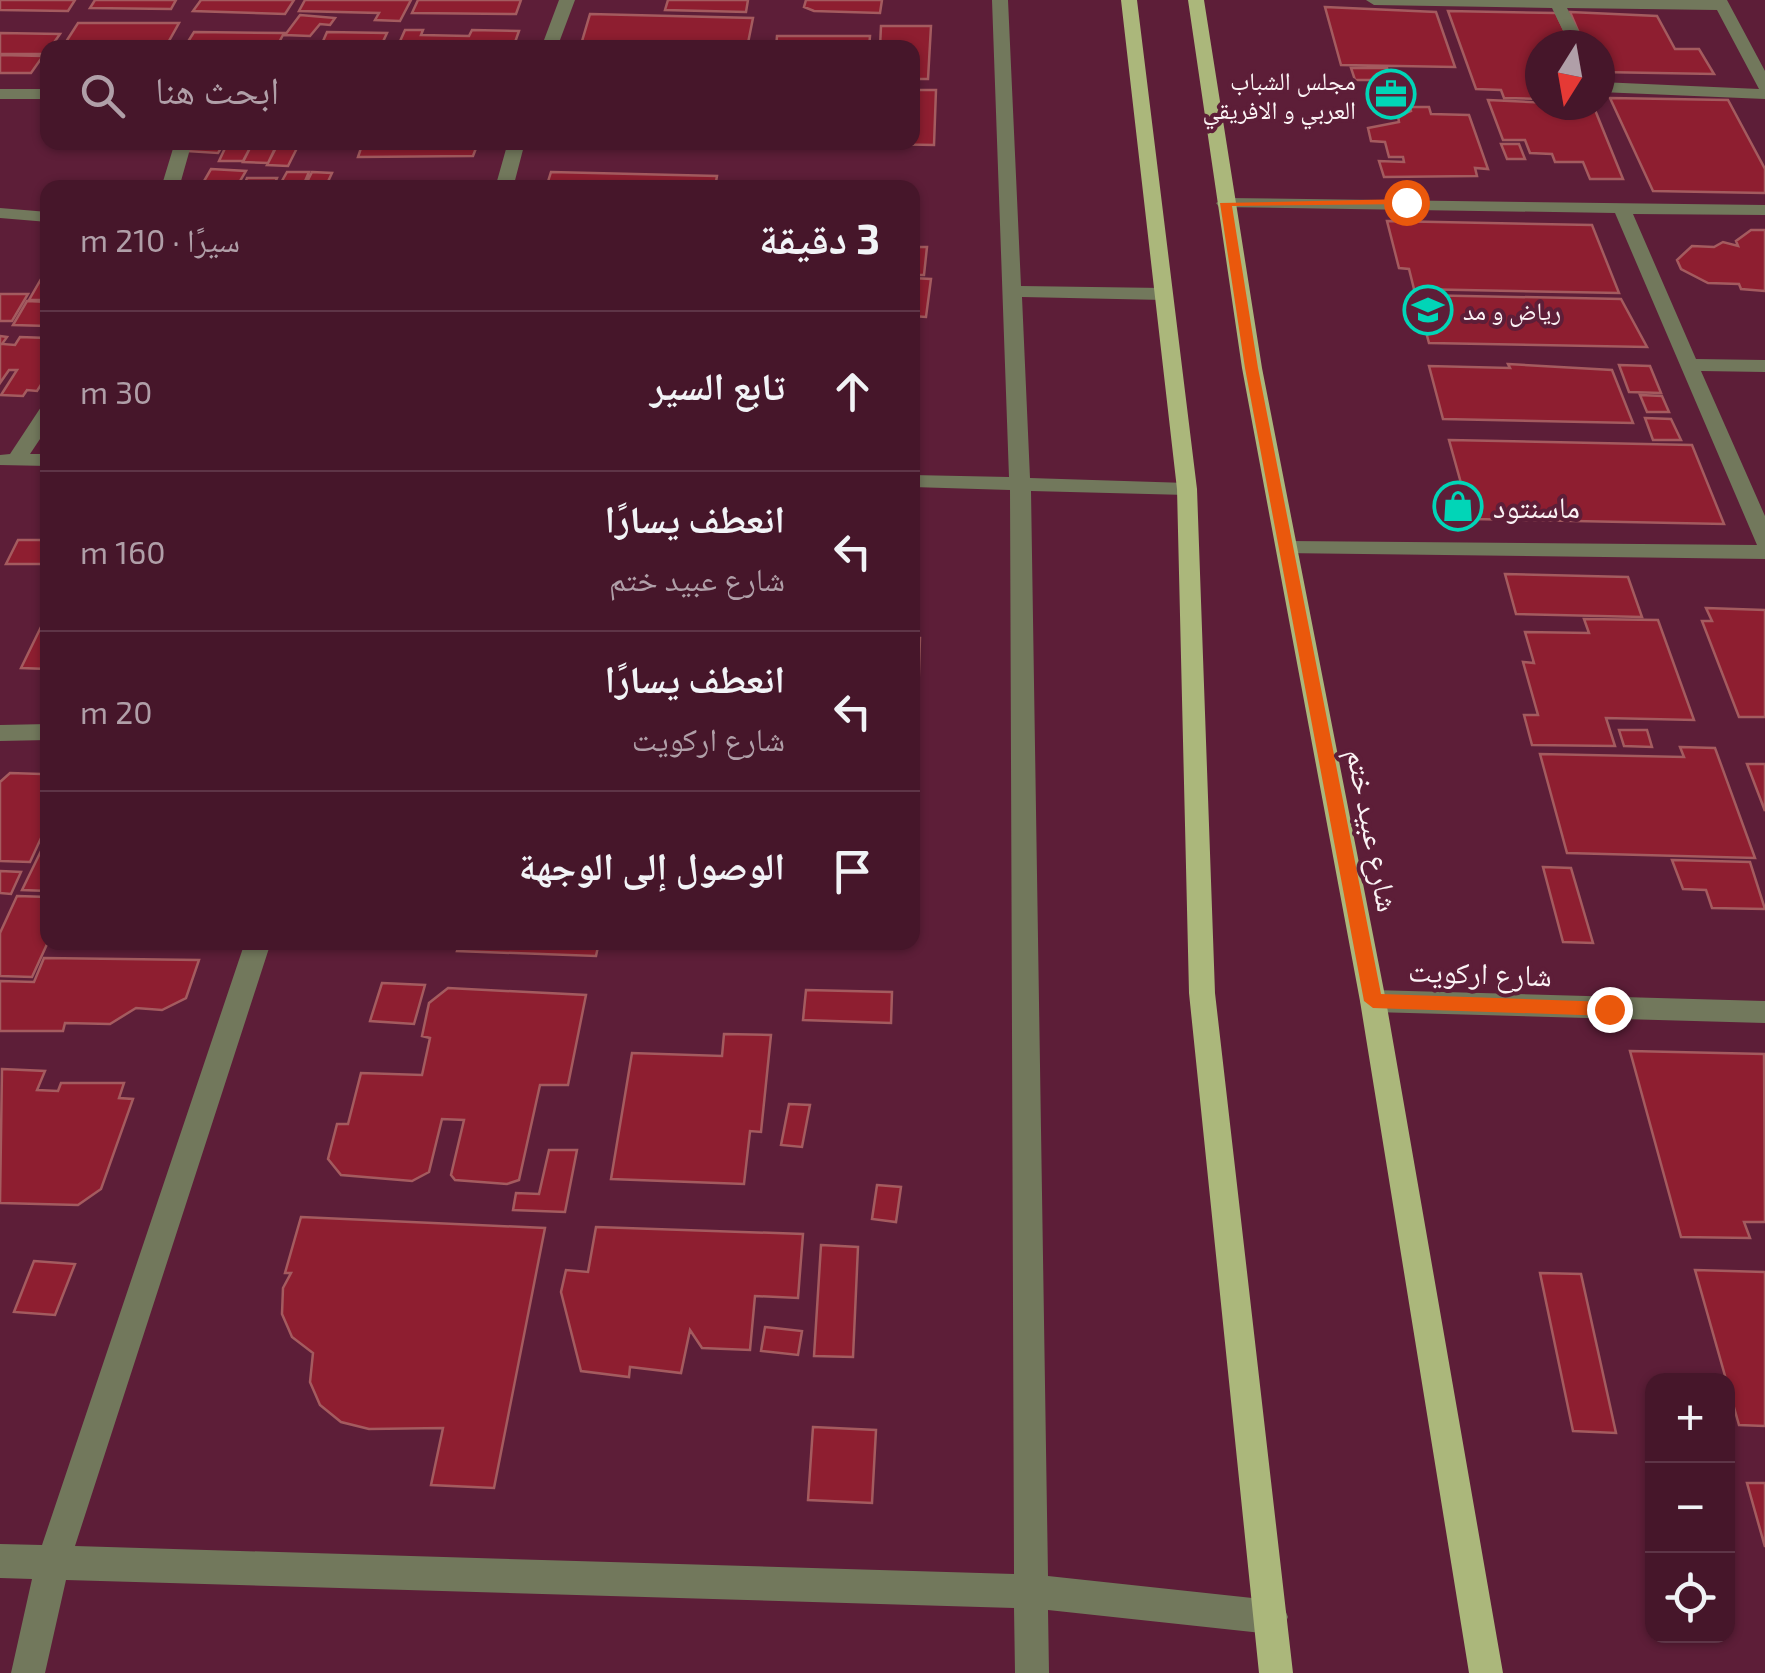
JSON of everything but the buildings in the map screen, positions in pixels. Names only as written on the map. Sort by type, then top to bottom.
[{"type":"main road","points":[[1129,0],[1187,489],[1202,993],[1276,1673]]},
{"type":"main road","name":"شارع عبيد ختم","points":[[1196,0],[1252,368],[1373,1001],[1486,1673]]},
{"type":"street","points":[[552,40],[566,0]]},
{"type":"street","points":[[1000,0],[1020,484],[1032,1673]]},
{"type":"street","points":[[1374,0],[1720,3],[1765,86]]},
{"type":"street","points":[[1557,3],[1570,30]]},
{"type":"street","points":[[1615,88],[1765,94]]},
{"type":"street","points":[[0,94],[40,94]]},
{"type":"street","points":[[172,180],[182,150]]},
{"type":"street","points":[[506,180],[515,150]]},
{"type":"street","points":[[1226,203],[1765,210]]},
{"type":"street","points":[[1621,206],[1765,541]]},
{"type":"street","points":[[0,213],[40,216]]},
{"type":"street","points":[[1013,291],[1164,294]]},
{"type":"street","points":[[1688,365],[1765,366]]},
{"type":"street","points":[[8,460],[40,421]]},
{"type":"street","points":[[8,460],[40,460]]},
{"type":"street","points":[[920,481],[1187,489]]},
{"type":"street","points":[[1289,548],[1765,552]]},
{"type":"street","points":[[0,732],[40,732]]},
{"type":"street","points":[[28,1673],[53,1562],[255,950]]},
{"type":"street","name":"شارع اركويت","points":[[1373,1001],[1765,1012]]},
{"type":"street","points":[[0,1561],[1030,1591],[1270,1616]]},
{"type":"place","name":"مجلس الشباب العربي و الافريقي","points":[[1391,94]]},
{"type":"place","name":"رياض و مد","points":[[1428,310]]},
{"type":"place","name":"ماسنتود","points":[[1458,506]]},
{"type":"route","points":[[1406,202],[1226,203],[1252,368],[1373,1001],[1609,1009]]}]
